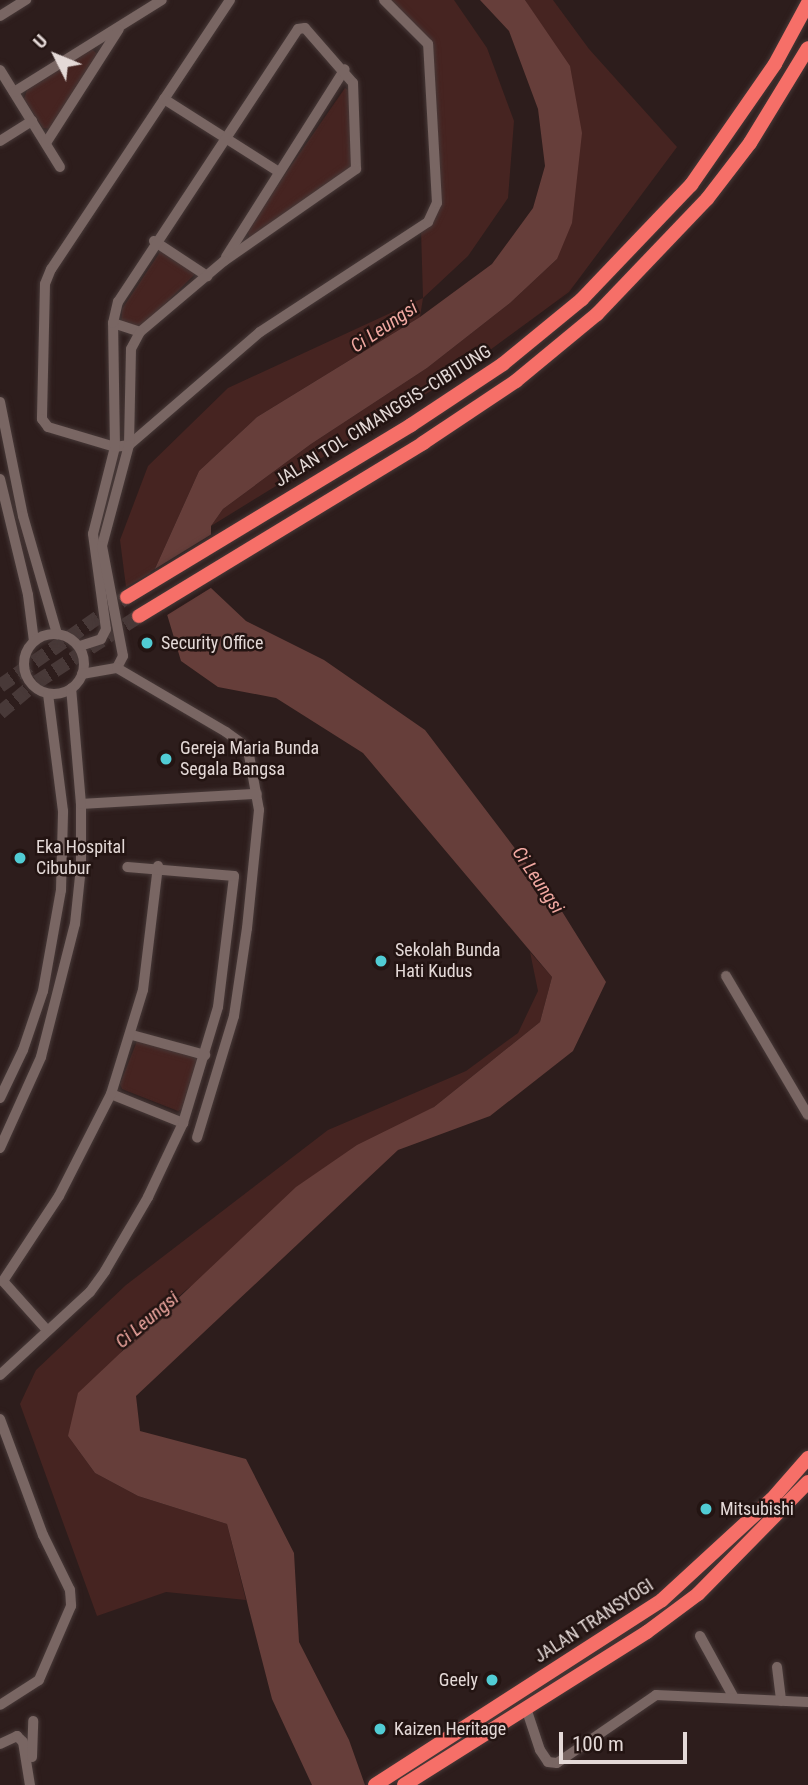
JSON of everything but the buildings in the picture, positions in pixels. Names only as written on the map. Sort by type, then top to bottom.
[{"type":"highway","name":"JALAN TOL CIMANGGIS–CIBITUNG","points":[[127,597],[457,394],[582,299],[691,186],[775,64],[808,2]]},
{"type":"highway","points":[[139,617],[516,381],[597,314],[708,199],[750,143],[808,48]]},
{"type":"highway","name":"JALAN TRANSYOGI","points":[[375,1785],[690,1579],[808,1458]]},
{"type":"highway","name":"JALAN TRANSYOGI","points":[[404,1785],[698,1594],[808,1482]]},
{"type":"street","points":[[0,16],[26,0]]},
{"type":"street","points":[[14,92],[162,0]]},
{"type":"street","points":[[230,0],[45,284],[42,419],[48,427],[115,447],[129,445],[260,332],[428,222],[437,203],[429,44],[384,0]]},
{"type":"street","points":[[46,143],[122,25]]},
{"type":"street","points":[[34,641],[57,634],[80,646],[101,639],[106,629],[93,534],[115,447],[113,323],[118,302],[154,241],[298,29],[305,28],[345,69],[353,83],[358,157],[352,176],[224,261],[139,332],[131,349],[129,445],[102,546],[124,656],[117,668]]},
{"type":"street","points":[[0,69],[60,167]]},
{"type":"street","points":[[224,261],[345,69]]},
{"type":"street","points":[[164,99],[279,172]]},
{"type":"street","points":[[0,141],[32,121]]},
{"type":"street","points":[[154,241],[207,276]]},
{"type":"street","points":[[113,323],[139,332]]},
{"type":"street","points":[[0,402],[23,516],[57,634]]},
{"type":"street","points":[[0,479],[28,595],[34,641],[25,655],[24,672],[33,686],[48,694],[71,688],[82,674],[117,668],[241,743],[249,755],[257,794],[250,902],[234,1016],[197,1138]]},
{"type":"street","points":[[80,646],[82,674]]},
{"type":"street","points":[[0,1148],[41,1057],[69,956],[81,867],[80,804],[71,688]]},
{"type":"street","points":[[0,1098],[23,1050],[43,991],[61,890],[63,811],[48,694]]},
{"type":"street","points":[[80,804],[257,794]]},
{"type":"street","points":[[0,1375],[97,1284],[148,1197],[183,1123],[205,1055],[226,970],[234,876],[158,866],[127,867]]},
{"type":"street","points":[[46,1329],[3,1281],[68,1180],[111,1094],[132,1035],[152,939],[158,866]]},
{"type":"street","points":[[726,976],[808,1112]]},
{"type":"street","points":[[132,1035],[205,1055]]},
{"type":"street","points":[[111,1094],[183,1123]]},
{"type":"street","points":[[0,1421],[43,1535],[70,1590],[71,1605],[39,1680],[0,1704]]},
{"type":"street","points":[[700,1636],[733,1696]]},
{"type":"street","points":[[777,1667],[781,1701]]},
{"type":"street","points":[[526,1708],[540,1750],[548,1762],[557,1763],[656,1695],[733,1696],[808,1702]]},
{"type":"street","points":[[32,1785],[33,1721]]},
{"type":"street","points":[[0,1744],[17,1736],[23,1742],[32,1785]]},
{"type":"shaded area","points":[[384,0],[454,0],[487,48],[514,121],[508,198],[468,256],[423,298],[421,230],[437,203],[428,44]]},
{"type":"shaded area","points":[[525,0],[553,0],[589,49],[677,147],[569,292],[452,378],[211,526],[223,509],[311,444],[427,368],[510,303],[557,259],[544,30]]},
{"type":"shaded area","points":[[92,49],[98,55],[51,129],[43,128],[24,99],[27,90]]},
{"type":"shaded area","points":[[345,88],[350,91],[354,166],[250,240],[247,229]]},
{"type":"shaded area","points":[[162,249],[196,273],[134,335],[121,330],[122,309]]},
{"type":"shaded area","points":[[423,298],[420,317],[257,417],[199,471],[154,571],[126,587],[120,540],[148,466],[228,388]]},
{"type":"shaded area","points":[[530,952],[552,977],[540,1022],[434,1107],[186,1290],[127,1343],[68,1436],[95,1473],[138,1496],[227,1524],[246,1600],[166,1592],[97,1616],[20,1404],[36,1370],[126,1285],[328,1130],[466,1071],[518,1033],[538,991]]},
{"type":"shaded area","points":[[137,1041],[199,1059],[184,1108],[178,1111],[122,1089],[120,1084]]},
{"type":"water","name":"Ci Leungsi","points":[[480,0],[525,0],[570,66],[582,133],[572,223],[557,259],[510,303],[427,368],[311,444],[223,509],[211,526],[211,588],[246,621],[324,660],[425,730],[558,905],[606,982],[573,1051],[490,1116],[398,1150],[136,1396],[140,1431],[246,1459],[294,1553],[299,1642],[349,1740],[365,1785],[312,1785],[272,1699],[227,1524],[138,1496],[95,1473],[68,1436],[78,1393],[296,1187],[357,1145],[434,1107],[540,1022],[552,977],[363,753],[276,698],[218,687],[181,661],[154,571],[199,471],[257,417],[420,317],[492,264],[533,208],[545,166],[538,109],[509,31]]},
{"type":"pier","points":[[215,532],[214,586],[164,617],[150,572]]},
{"type":"tunnel","points":[[0,686],[127,597]]},
{"type":"tunnel","points":[[0,713],[37,682],[139,616]]},
{"type":"place","name":"Security Office","points":[[147,643]]},
{"type":"place","name":"Gereja Maria Bunda Segala Bangsa","points":[[166,759]]},
{"type":"place","name":"Eka Hospital Cibubur","points":[[20,858]]},
{"type":"place","name":"Sekolah Bunda Hati Kudus","points":[[381,961]]},
{"type":"place","name":"Mitsubishi","points":[[706,1509]]},
{"type":"place","name":"Geely","points":[[492,1680]]},
{"type":"place","name":"Kaizen Heritage","points":[[380,1729]]}]
